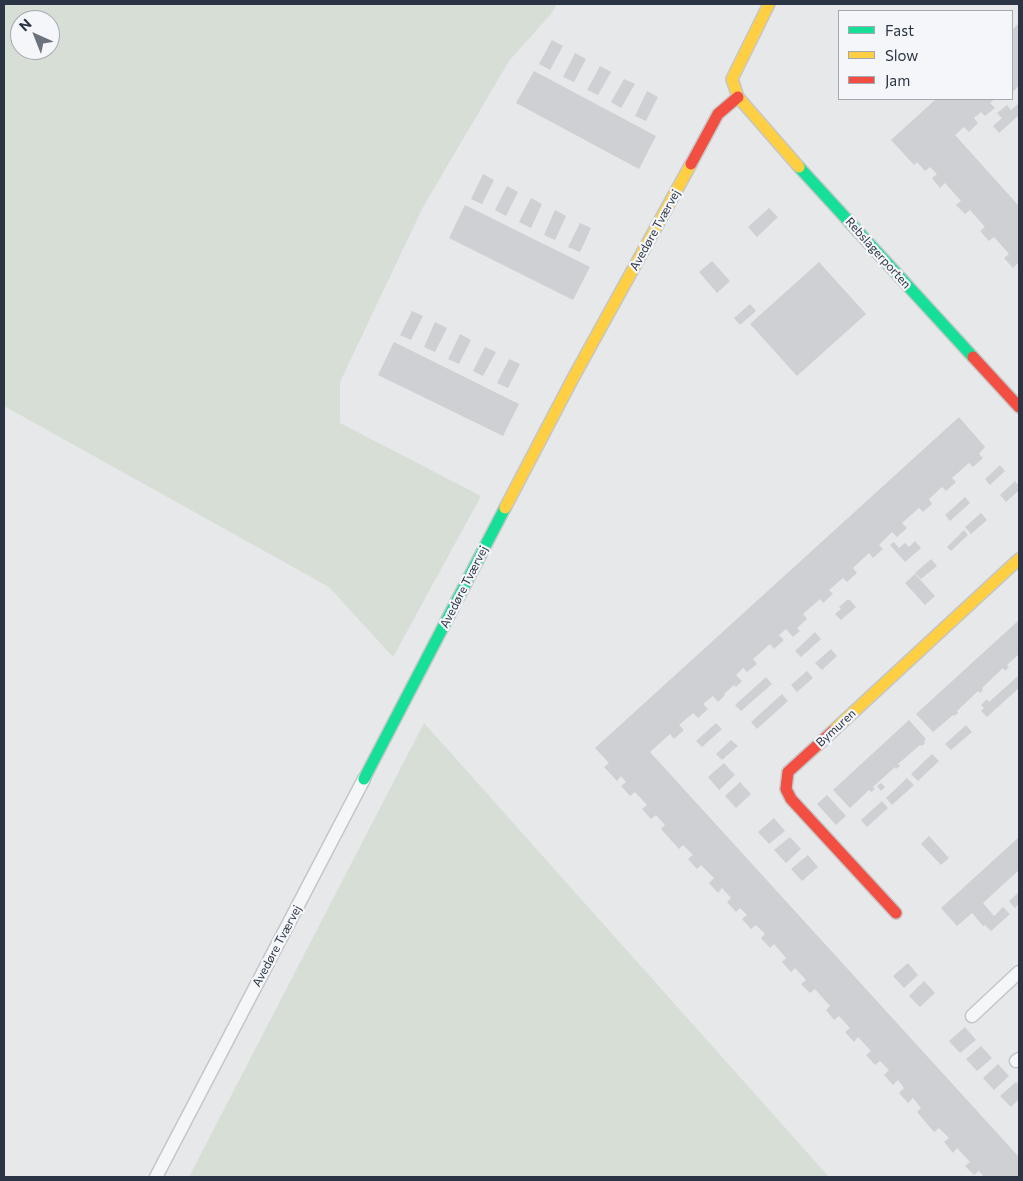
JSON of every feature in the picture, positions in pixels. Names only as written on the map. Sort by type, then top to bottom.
[{"type":"street","points":[[738,97],[732,79],[769,4]]},
{"type":"street","name":"Rebslagerporten","points":[[738,97],[1019,407]]},
{"type":"street","name":"Avedøre Tværvej","points":[[364,779],[572,380],[718,114],[738,97]]},
{"type":"street","name":"Bymuren","points":[[896,913],[791,799],[786,789],[788,772],[1019,559]]},
{"type":"lane","name":"Avedøre Tværvej","points":[[156,1177],[364,779]]},
{"type":"lane","points":[[972,1016],[1019,972]]},
{"type":"shaded area","points":[[4,4],[557,4],[551,14],[509,61],[423,207],[340,382],[340,423],[481,496],[393,657],[329,587],[4,406]]},
{"type":"shaded area","points":[[424,723],[829,1177],[189,1177]]},
{"type":"building","points":[[1019,23],[1019,85],[1014,91],[1013,90],[1013,29]]},
{"type":"building","points":[[552,40],[563,46],[550,70],[539,64]]},
{"type":"building","points":[[575,53],[586,59],[574,82],[563,77]]},
{"type":"building","points":[[600,66],[611,72],[598,95],[587,90]]},
{"type":"building","points":[[534,71],[656,136],[639,169],[516,103]]},
{"type":"building","points":[[624,79],[635,84],[621,108],[611,102]]},
{"type":"building","points":[[647,91],[658,97],[646,121],[635,116]]},
{"type":"building","points":[[935,100],[994,100],[990,103],[995,108],[985,116],[981,112],[974,118],[978,123],[969,132],[964,127],[955,135],[1019,206],[1019,264],[1013,268],[1004,258],[1009,254],[994,237],[989,241],[980,231],[985,227],[970,210],[965,214],[956,205],[961,201],[945,183],[940,188],[932,178],[937,174],[930,167],[925,171],[917,162],[914,165],[891,140]]},
{"type":"building","points":[[1019,103],[1019,115],[999,133],[993,126],[1002,118],[997,113],[1007,105],[1011,110]]},
{"type":"building","points":[[483,174],[494,180],[482,204],[471,199]]},
{"type":"building","points":[[507,186],[518,192],[506,216],[495,210]]},
{"type":"building","points":[[531,198],[542,204],[531,228],[519,222]]},
{"type":"building","points":[[465,205],[590,267],[573,300],[449,238]]},
{"type":"building","points":[[769,208],[778,217],[757,237],[748,227]]},
{"type":"building","points":[[555,210],[566,216],[555,240],[544,235]]},
{"type":"building","points":[[580,223],[591,228],[580,252],[568,247]]},
{"type":"building","points":[[712,261],[730,281],[717,293],[699,272]]},
{"type":"building","points":[[819,262],[866,314],[797,376],[750,324]]},
{"type":"building","points":[[750,304],[756,311],[740,325],[734,318]]},
{"type":"building","points":[[412,311],[423,316],[411,340],[400,335]]},
{"type":"building","points":[[435,322],[447,328],[435,352],[424,347]]},
{"type":"building","points":[[460,334],[471,340],[459,364],[448,359]]},
{"type":"building","points":[[394,342],[519,404],[503,436],[378,375]]},
{"type":"building","points":[[485,347],[496,352],[483,376],[473,371]]},
{"type":"building","points":[[509,359],[520,364],[508,388],[497,383]]},
{"type":"building","points":[[959,417],[985,447],[979,454],[983,458],[973,467],[969,463],[952,478],[956,482],[946,491],[942,487],[929,499],[932,504],[923,512],[919,508],[902,523],[907,528],[897,537],[892,532],[879,545],[883,549],[873,558],[869,553],[853,568],[857,573],[847,582],[843,578],[829,590],[833,594],[823,603],[820,599],[803,614],[807,619],[797,628],[800,631],[793,637],[786,629],[779,635],[784,640],[774,649],[770,644],[753,659],[757,664],[747,672],[743,668],[736,675],[742,681],[736,687],[734,685],[718,702],[713,696],[703,704],[708,709],[698,718],[693,713],[679,725],[684,730],[674,739],[670,734],[650,752],[1019,1157],[1019,1177],[984,1177],[979,1171],[974,1175],[965,1166],[970,1162],[957,1148],[953,1153],[944,1142],[949,1138],[939,1128],[934,1132],[917,1112],[921,1108],[913,1098],[908,1103],[899,1093],[904,1088],[898,1080],[893,1085],[884,1075],[889,1070],[880,1061],[875,1065],[866,1055],[871,1051],[858,1037],[854,1042],[845,1032],[850,1028],[839,1016],[834,1020],[826,1010],[830,1006],[815,989],[810,993],[801,984],[806,980],[795,968],[791,972],[782,962],[786,958],[774,944],[770,948],[761,938],[765,934],[756,925],[751,929],[742,919],[747,915],[740,908],[736,912],[727,902],[731,898],[722,888],[718,893],[709,883],[714,878],[701,865],[697,869],[688,859],[693,855],[683,845],[679,849],[661,829],[665,825],[656,815],[651,819],[642,809],[647,805],[635,792],[630,796],[621,786],[626,782],[621,776],[617,781],[604,767],[609,763],[595,748]]},
{"type":"building","points":[[1000,465],[1005,471],[990,485],[985,479]]},
{"type":"building","points":[[1015,481],[1019,486],[1019,490],[1006,502],[1000,495]]},
{"type":"building","points":[[965,497],[970,503],[950,521],[945,515]]},
{"type":"building","points":[[981,513],[987,520],[971,534],[965,527]]},
{"type":"building","points":[[964,530],[968,535],[951,551],[947,547]]},
{"type":"building","points":[[915,541],[921,548],[905,562],[890,545],[894,542],[899,548],[905,543],[909,547]]},
{"type":"building","points":[[931,559],[937,566],[921,579],[915,573]]},
{"type":"building","points":[[915,574],[935,596],[925,605],[905,583]]},
{"type":"building","points":[[847,600],[850,600],[856,607],[841,620],[835,614],[841,609],[839,607]]},
{"type":"building","points":[[1019,620],[1019,654],[1007,665],[1009,667],[1005,671],[1003,668],[982,688],[983,690],[980,693],[978,691],[957,711],[958,713],[933,732],[916,714]]},
{"type":"building","points":[[815,632],[821,639],[801,657],[795,651]]},
{"type":"building","points":[[831,649],[837,656],[822,670],[815,663]]},
{"type":"building","points":[[807,671],[813,678],[797,692],[791,685]]},
{"type":"building","points":[[1019,675],[1019,688],[987,717],[981,711],[984,708],[981,705],[987,699],[989,702]]},
{"type":"building","points":[[766,677],[772,684],[741,711],[735,705]]},
{"type":"building","points":[[782,694],[788,701],[757,729],[751,722]]},
{"type":"building","points":[[909,720],[926,739],[925,743],[922,746],[920,745],[898,764],[900,766],[896,769],[895,767],[873,787],[875,789],[871,792],[869,790],[850,808],[833,790]]},
{"type":"building","points":[[716,723],[722,729],[702,747],[696,741]]},
{"type":"building","points":[[966,725],[972,732],[951,750],[945,744]]},
{"type":"building","points":[[731,740],[738,746],[722,760],[716,754]]},
{"type":"building","points":[[932,754],[939,761],[918,781],[911,774]]},
{"type":"building","points":[[724,763],[735,775],[719,790],[708,777]]},
{"type":"building","points":[[907,778],[914,785],[892,805],[886,798]]},
{"type":"building","points":[[740,782],[751,794],[736,808],[725,796]]},
{"type":"building","points":[[881,783],[885,787],[881,791],[877,786]]},
{"type":"building","points":[[827,795],[846,816],[836,825],[817,804]]},
{"type":"building","points":[[882,801],[888,808],[867,827],[861,820]]},
{"type":"building","points":[[774,818],[785,831],[769,844],[758,832]]},
{"type":"building","points":[[929,836],[949,858],[941,865],[921,844]]},
{"type":"building","points":[[790,837],[801,849],[786,863],[774,850]]},
{"type":"building","points":[[1019,837],[1019,870],[983,903],[994,916],[1003,907],[1010,914],[991,931],[985,925],[983,926],[972,913],[957,926],[941,908]]},
{"type":"building","points":[[808,855],[818,867],[802,881],[791,869]]},
{"type":"building","points":[[1019,892],[1019,904],[1015,908],[1009,901]]},
{"type":"building","points":[[908,963],[918,975],[904,988],[893,976]]},
{"type":"building","points":[[924,981],[935,993],[920,1007],[909,996]]},
{"type":"building","points":[[965,1027],[976,1040],[960,1053],[949,1041]]},
{"type":"building","points":[[981,1046],[992,1058],[977,1071],[966,1059]]},
{"type":"building","points":[[998,1064],[1009,1076],[994,1090],[983,1078]]},
{"type":"building","points":[[1016,1082],[1019,1085],[1019,1099],[1011,1107],[1000,1096]]},
{"type":"traffic: fast","points":[[799,167],[973,357]]},
{"type":"traffic: fast","points":[[364,779],[505,508]]},
{"type":"traffic: slow","points":[[769,4],[732,79],[738,97],[799,167]]},
{"type":"traffic: slow","points":[[505,508],[572,380],[691,164]]},
{"type":"traffic: slow","points":[[833,731],[1019,559]]},
{"type":"traffic: jam","points":[[691,164],[718,114],[738,97]]},
{"type":"traffic: jam","points":[[973,357],[1019,407]]},
{"type":"traffic: jam","points":[[833,731],[788,772],[786,789],[791,799],[896,913]]}]
